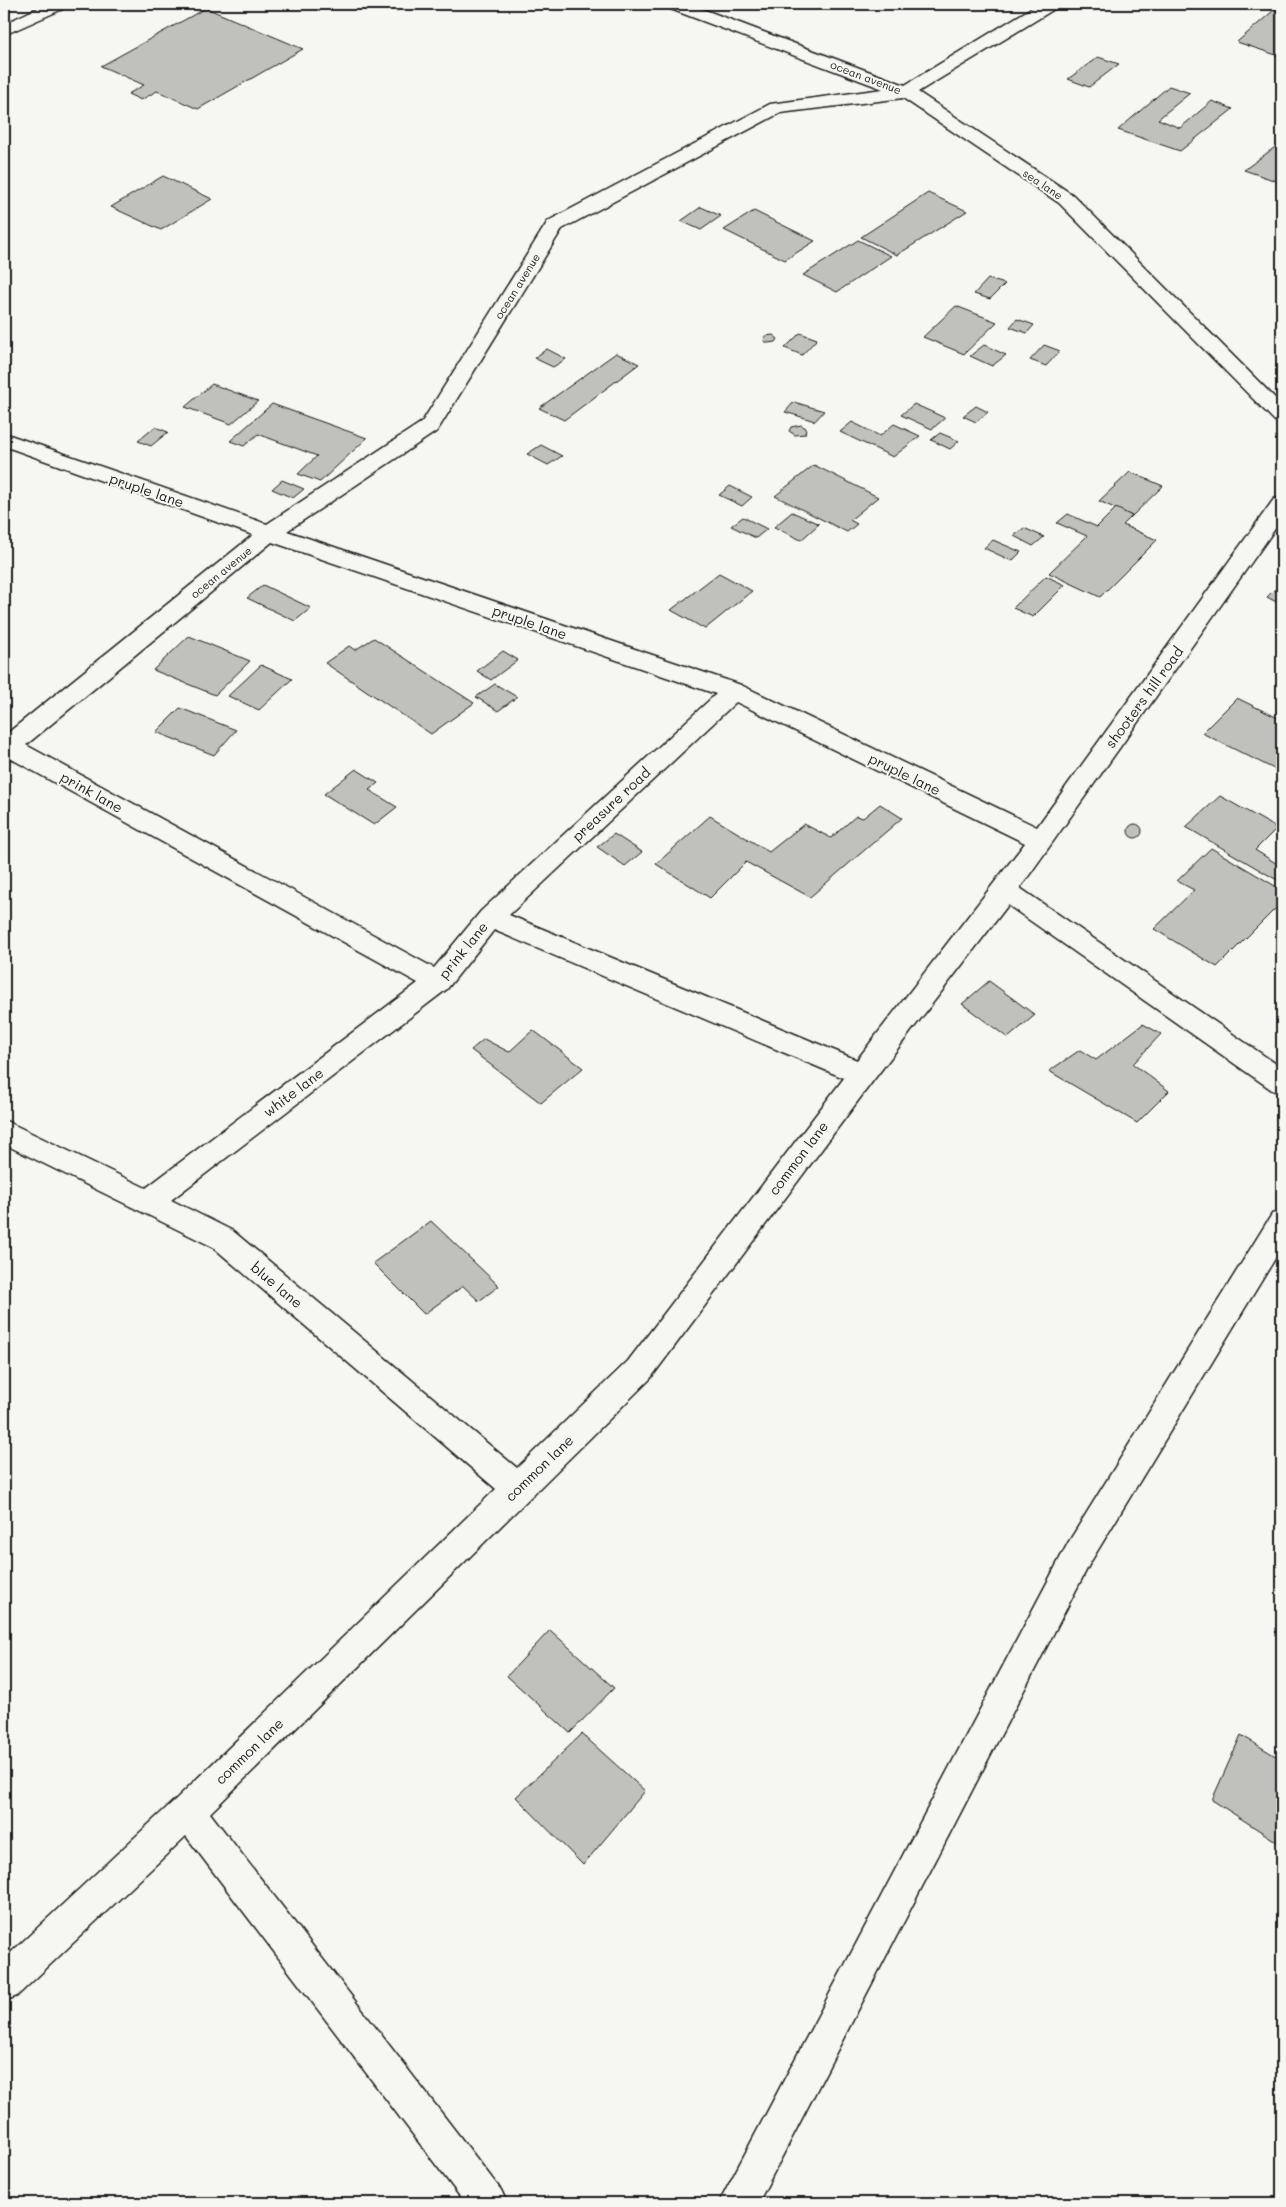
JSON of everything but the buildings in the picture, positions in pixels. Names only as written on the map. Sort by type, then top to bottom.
[{"type":"street","points":[[4,30],[59,4]]},
{"type":"street","name":"ocean avenue","points":[[674,4],[906,92]]},
{"type":"street","points":[[906,92],[1050,4]]},
{"type":"street","name":"ocean avenue","points":[[6,747],[269,533],[430,426],[556,225],[776,108],[906,92]]},
{"type":"street","name":"sea lane","points":[[906,92],[1066,200],[1282,417]]},
{"type":"street","name":"pruple lane","points":[[4,439],[269,533],[733,691],[1041,840]]},
{"type":"street","name":"shooters hill road","points":[[1005,890],[1282,504]]},
{"type":"street","name":"preasure road","points":[[490,918],[733,691]]},
{"type":"street","name":"prink lane","points":[[6,747],[438,982],[490,918],[862,1074]]},
{"type":"street","points":[[1005,890],[1282,1082]]},
{"type":"street","name":"common lane","points":[[4,1983],[188,1811],[639,1370],[862,1074],[1005,890]]},
{"type":"street","name":"white lane","points":[[148,1202],[438,982]]},
{"type":"street","name":"blue lane","points":[[4,1131],[223,1239],[518,1488]]},
{"type":"street","points":[[738,2203],[1079,1553],[1282,1222]]},
{"type":"street","points":[[188,1811],[488,2203]]}]
